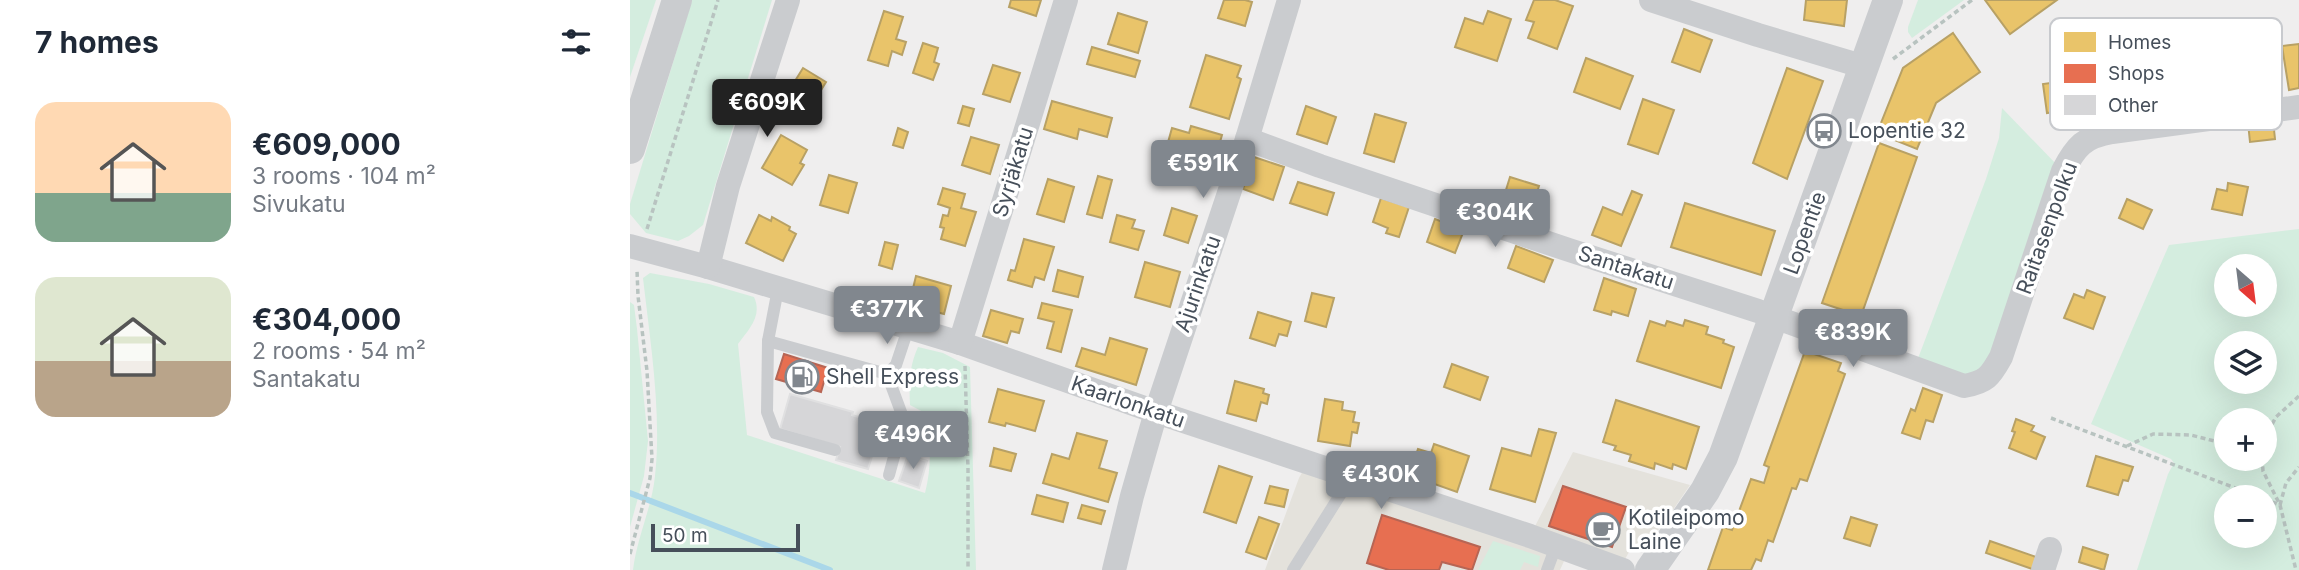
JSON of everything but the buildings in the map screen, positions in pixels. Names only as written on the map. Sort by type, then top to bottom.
[{"type":"street","points":[[630,149],[677,0]]},
{"type":"street","points":[[708,267],[728,186],[788,0]]},
{"type":"street","name":"Syrjäkatu","points":[[962,351],[1066,0]]},
{"type":"street","name":"Ajurinkatu","points":[[1114,570],[1156,412],[1247,139],[1289,0]]},
{"type":"street","points":[[1651,0],[1864,66]]},
{"type":"street","name":"Lopentie","points":[[1650,570],[1705,491],[1723,457],[1888,0]]},
{"type":"street","name":"Raitasenpolku","points":[[1964,386],[1980,383],[1992,374],[2001,357],[2063,171],[2080,144],[2092,135],[2127,130]]},
{"type":"street","name":"Santakatu","points":[[1247,139],[1415,198],[1775,317],[1964,386]]},
{"type":"street","name":"Kaarlonkatu","points":[[630,246],[708,267],[908,329],[962,351],[1156,412],[1623,570]]},
{"type":"lane","points":[[778,289],[768,341],[767,412],[775,433],[835,450]]},
{"type":"lane","points":[[887,374],[896,365],[908,329]]},
{"type":"lane","points":[[768,341],[887,374]]},
{"type":"lane","points":[[887,374],[904,420],[889,475]]},
{"type":"lane","points":[[1293,570],[1345,487],[1348,476]]},
{"type":"lane","points":[[1547,570],[1556,546]]},
{"type":"path","points":[[1898,55],[1972,0]]},
{"type":"path","points":[[630,295],[638,296]]},
{"type":"path","points":[[962,351],[968,469],[968,570]]},
{"type":"path","points":[[2277,416],[2299,397]]},
{"type":"path","points":[[2051,418],[2229,485]]},
{"type":"path","points":[[2126,447],[2153,434],[2191,435],[2214,441]]},
{"type":"path","points":[[2280,505],[2286,483],[2299,467]]},
{"type":"path","points":[[2263,471],[2280,505],[2295,570]]},
{"type":"path","points":[[630,554],[650,478]]},
{"type":"shaded area","points":[[1573,452],[1690,485],[1644,547],[1629,552],[1620,568],[1569,550],[1560,570],[1265,570],[1299,478],[1308,462],[1530,536]]},
{"type":"green space","points":[[630,0],[656,0],[630,77]]},
{"type":"green space","points":[[692,0],[772,0],[703,225],[678,241],[646,233],[630,214],[630,204]]},
{"type":"green space","points":[[1918,0],[1964,0],[1912,38],[1908,27]]},
{"type":"green space","points":[[2002,108],[2058,166],[1995,356],[1969,377],[1917,361],[1986,179],[1999,138]]},
{"type":"green space","points":[[2299,229],[2299,570],[2137,570],[2174,463],[2171,459],[2091,424],[2169,245]]},
{"type":"green space","points":[[650,273],[709,284],[754,297],[756,317],[738,344],[747,435],[925,493],[930,463],[927,423],[925,413],[910,405],[910,376],[915,354],[918,347],[943,353],[970,367],[976,570],[633,570],[653,488],[657,452],[654,377],[643,278]]},
{"type":"green space","points":[[630,302],[634,305],[648,441],[644,476],[630,527]]},
{"type":"green space","points":[[1493,541],[1540,556],[1538,567],[1524,562],[1520,570],[1478,570]]},
{"type":"waterway","points":[[630,493],[830,570]]},
{"type":"place","name":"Lopentie 32","points":[[1824,131]]},
{"type":"place","name":"Shell Express","points":[[802,377]]},
{"type":"place","name":"Kotileipomo Laine","points":[[1603,530]]}]
